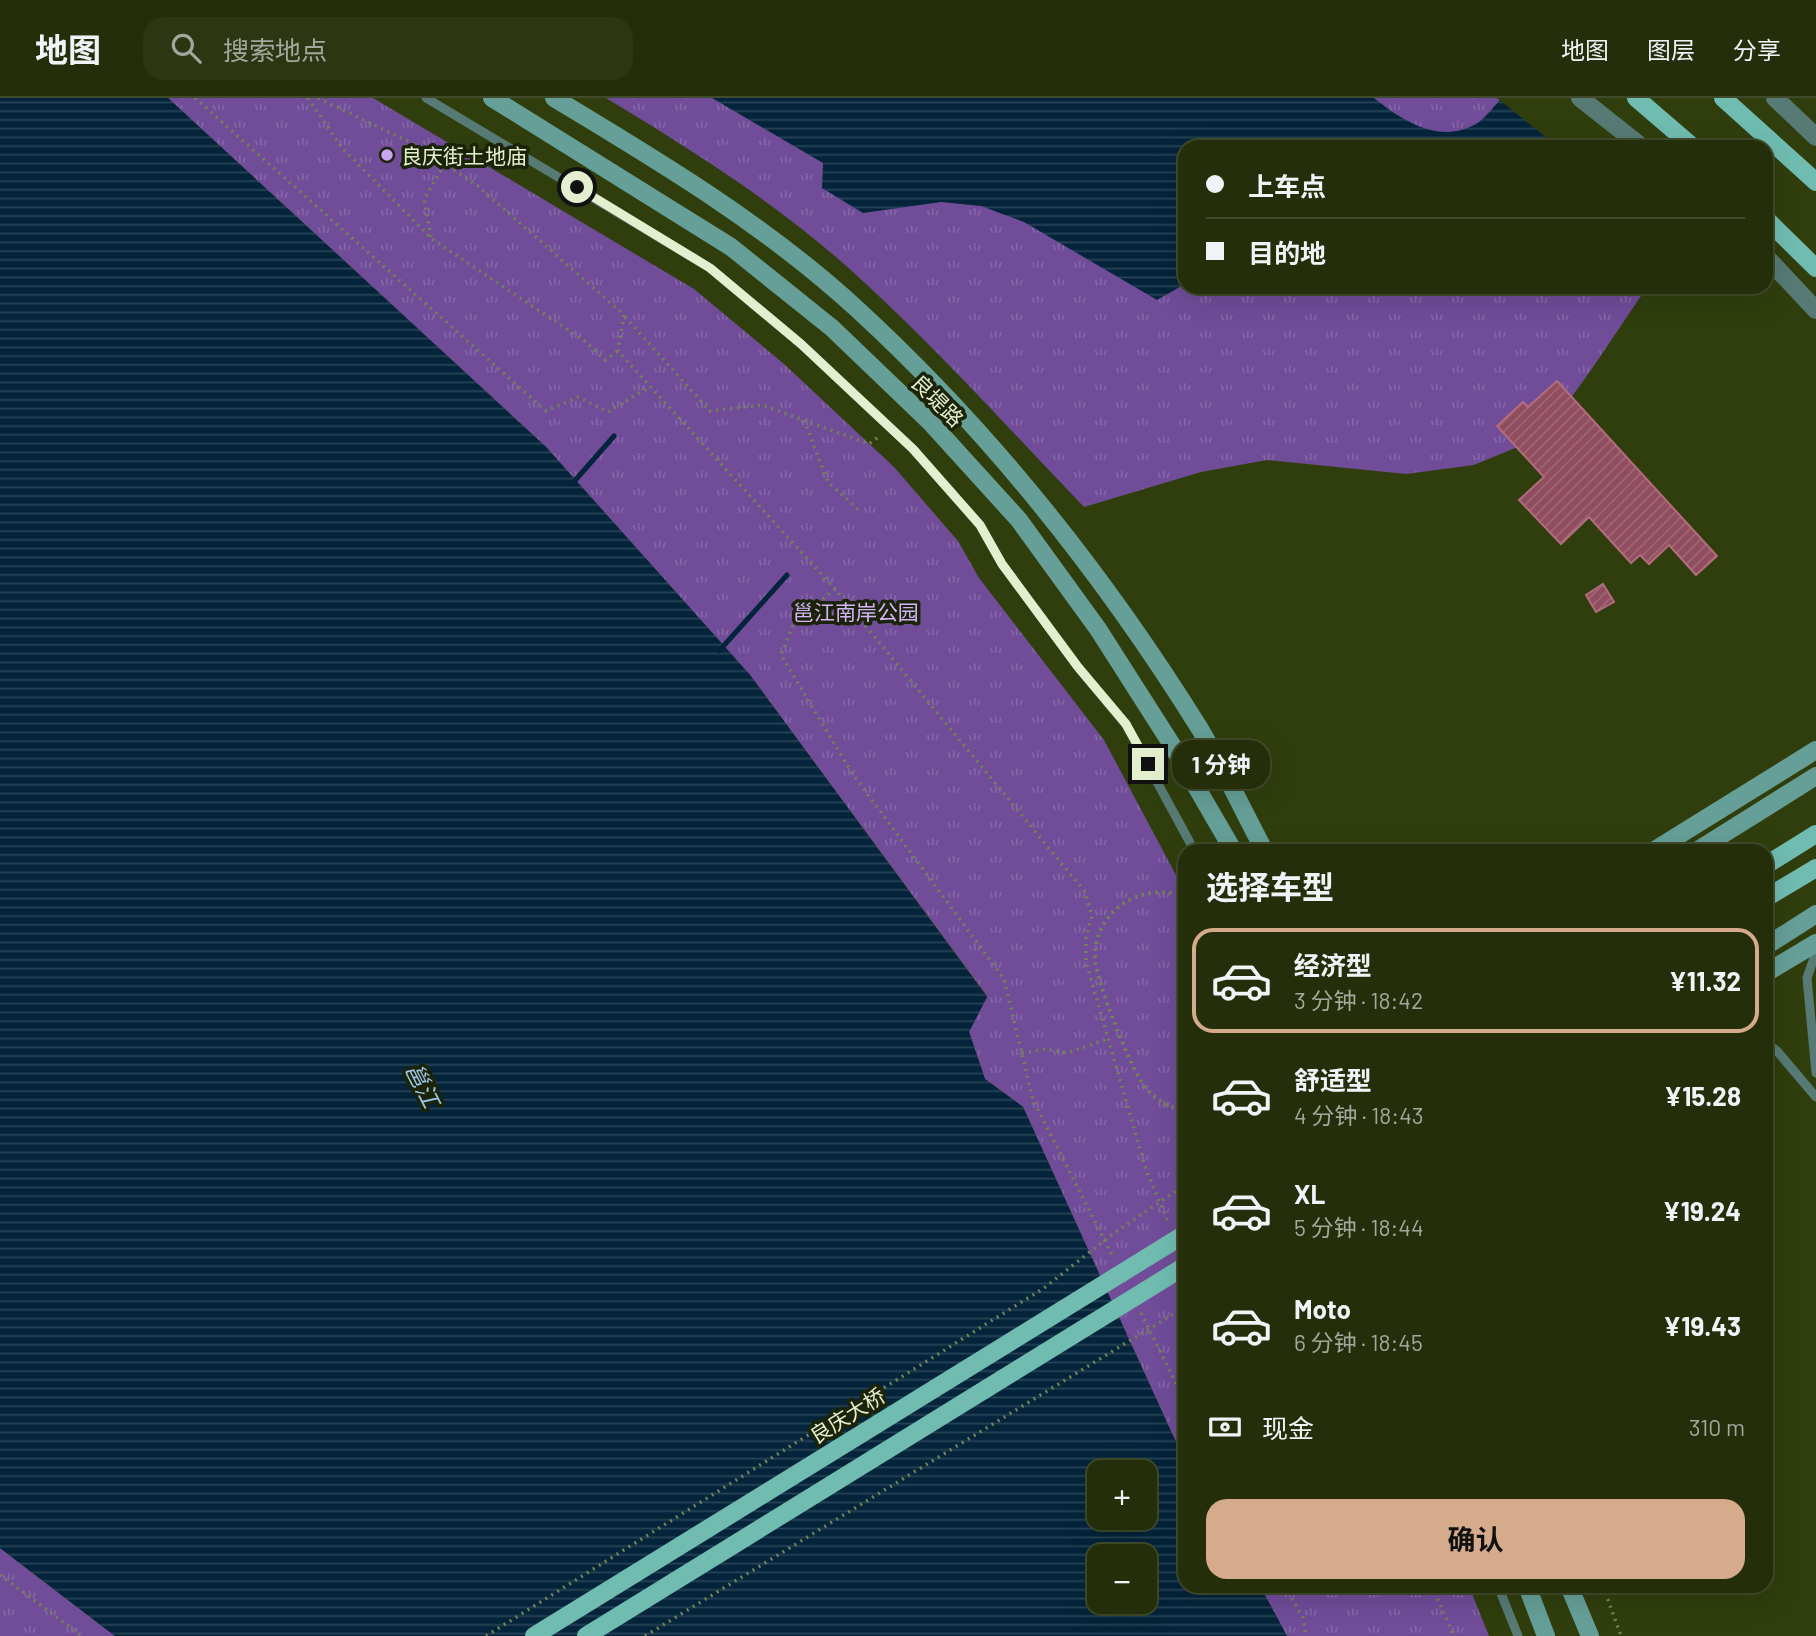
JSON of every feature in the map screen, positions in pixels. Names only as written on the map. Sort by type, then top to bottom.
[{"type":"main road","name":"良堤路","points":[[492,98],[731,247],[832,328],[930,422],[1019,520],[1098,629],[1172,745],[1230,844]]},
{"type":"main road","name":"良堤路","points":[[554,98],[751,223],[856,308],[952,402],[1043,505],[1125,615],[1201,732],[1261,844]]},
{"type":"main road","points":[[1636,98],[1686,140]]},
{"type":"main road","points":[[1723,98],[1770,140]]},
{"type":"main road","points":[[1773,143],[1816,182]]},
{"type":"main road","points":[[1773,226],[1816,268]]},
{"type":"main road","points":[[1665,844],[1816,750]]},
{"type":"main road","points":[[1708,844],[1816,776]]},
{"type":"main road","points":[[1773,861],[1816,834]]},
{"type":"main road","points":[[1773,894],[1816,868]]},
{"type":"main road","points":[[1773,942],[1816,915]]},
{"type":"main road","points":[[1773,969],[1816,943]]},
{"type":"main road","name":"良庆大桥","points":[[534,1636],[1178,1231]]},
{"type":"main road","points":[[586,1636],[1178,1270]]},
{"type":"main road","points":[[1530,1593],[1546,1636]]},
{"type":"main road","points":[[1572,1593],[1590,1636]]},
{"type":"street","points":[[1580,98],[1633,140]]},
{"type":"street","points":[[1775,98],[1816,137]]},
{"type":"street","points":[[1782,98],[1816,121]]},
{"type":"street","points":[[1773,264],[1816,310]]},
{"type":"lane","points":[[426,98],[710,268],[801,344],[891,428],[980,525],[1002,564],[1078,667],[1126,724],[1191,844]]},
{"type":"lane","points":[[1816,952],[1807,978],[1816,1073]]},
{"type":"lane","points":[[1773,1048],[1816,1097]]},
{"type":"lane","points":[[1501,1593],[1518,1636]]},
{"type":"path","points":[[195,98],[546,411],[578,397],[608,412],[649,386]]},
{"type":"path","points":[[308,98],[342,148],[432,239],[586,342],[605,360],[618,351],[624,315]]},
{"type":"path","points":[[318,98],[418,146],[478,186],[624,315],[710,411],[762,405],[869,444],[891,428]]},
{"type":"path","points":[[432,239],[424,199],[445,164]]},
{"type":"path","points":[[618,351],[835,589],[1085,892],[1092,916],[1086,938],[1086,962],[1146,1170],[1165,1219],[1178,1231]]},
{"type":"path","points":[[804,420],[828,482],[862,513]]},
{"type":"path","points":[[835,589],[794,623],[780,655],[852,773],[1004,979],[1033,1100],[1115,1260]]},
{"type":"path","points":[[1178,896],[1155,892],[1126,901],[1104,924],[1095,954],[1098,976],[1142,1083],[1163,1104],[1178,1109]]},
{"type":"path","points":[[1022,1053],[1045,1049],[1068,1054],[1108,1039]]},
{"type":"path","points":[[486,1636],[1044,1288],[1114,1233],[1178,1190]]},
{"type":"path","points":[[1139,1309],[1178,1387]]},
{"type":"path","points":[[645,1636],[1178,1311]]},
{"type":"path","points":[[0,1575],[82,1636]]},
{"type":"path","points":[[1289,1593],[1303,1618],[1306,1636]]},
{"type":"path","points":[[1435,1593],[1454,1636]]},
{"type":"path","points":[[1606,1593],[1621,1636]]},
{"type":"green space","name":"邕江南岸公园","points":[[168,98],[373,98],[694,289],[784,364],[894,467],[958,541],[979,578],[1104,740],[1178,879],[1178,1441],[1175,1440],[1023,1107],[985,1079],[969,1032],[987,996],[750,675],[546,447]]},
{"type":"green space","points":[[606,98],[1522,98],[1573,140],[1178,140],[1178,294],[1642,294],[1563,409],[1532,441],[1474,465],[1406,474],[1267,460],[1201,472],[1084,507],[921,337],[835,256],[773,207]]},
{"type":"green space","points":[[0,1548],[115,1636],[0,1636]]},
{"type":"green space","points":[[1264,1593],[1472,1593],[1489,1636],[1287,1636]]},
{"type":"water","name":"邕江","points":[[0,98],[168,98],[546,447],[750,675],[987,997],[969,1032],[985,1079],[1023,1107],[1175,1440],[1178,1441],[1178,1593],[1264,1593],[1287,1636],[115,1636],[0,1548]]},
{"type":"water","points":[[712,98],[1374,98],[1398,115],[1424,128],[1451,132],[1479,122],[1502,98],[1595,140],[1178,140],[1178,288],[1157,300],[1024,222],[981,206],[941,202],[863,213],[822,188],[823,163]]},
{"type":"pier","points":[[1497,98],[1651,98],[1620,140],[1549,140]]},
{"type":"building","points":[[1557,381],[1717,556],[1696,575],[1669,545],[1649,564],[1640,555],[1631,563],[1589,517],[1561,544],[1519,500],[1544,477],[1497,426],[1523,402],[1528,407]]},
{"type":"building","points":[[1603,584],[1614,602],[1596,612],[1586,595]]},
{"type":"waterway","points":[[572,484],[614,436]]},
{"type":"waterway","points":[[719,651],[787,575]]},
{"type":"place","name":"良庆街土地庙","points":[[387,155]]},
{"type":"route","points":[[577,187],[710,268],[801,344],[913,449],[980,525],[1002,564],[1078,667],[1126,724],[1148,764]]}]
